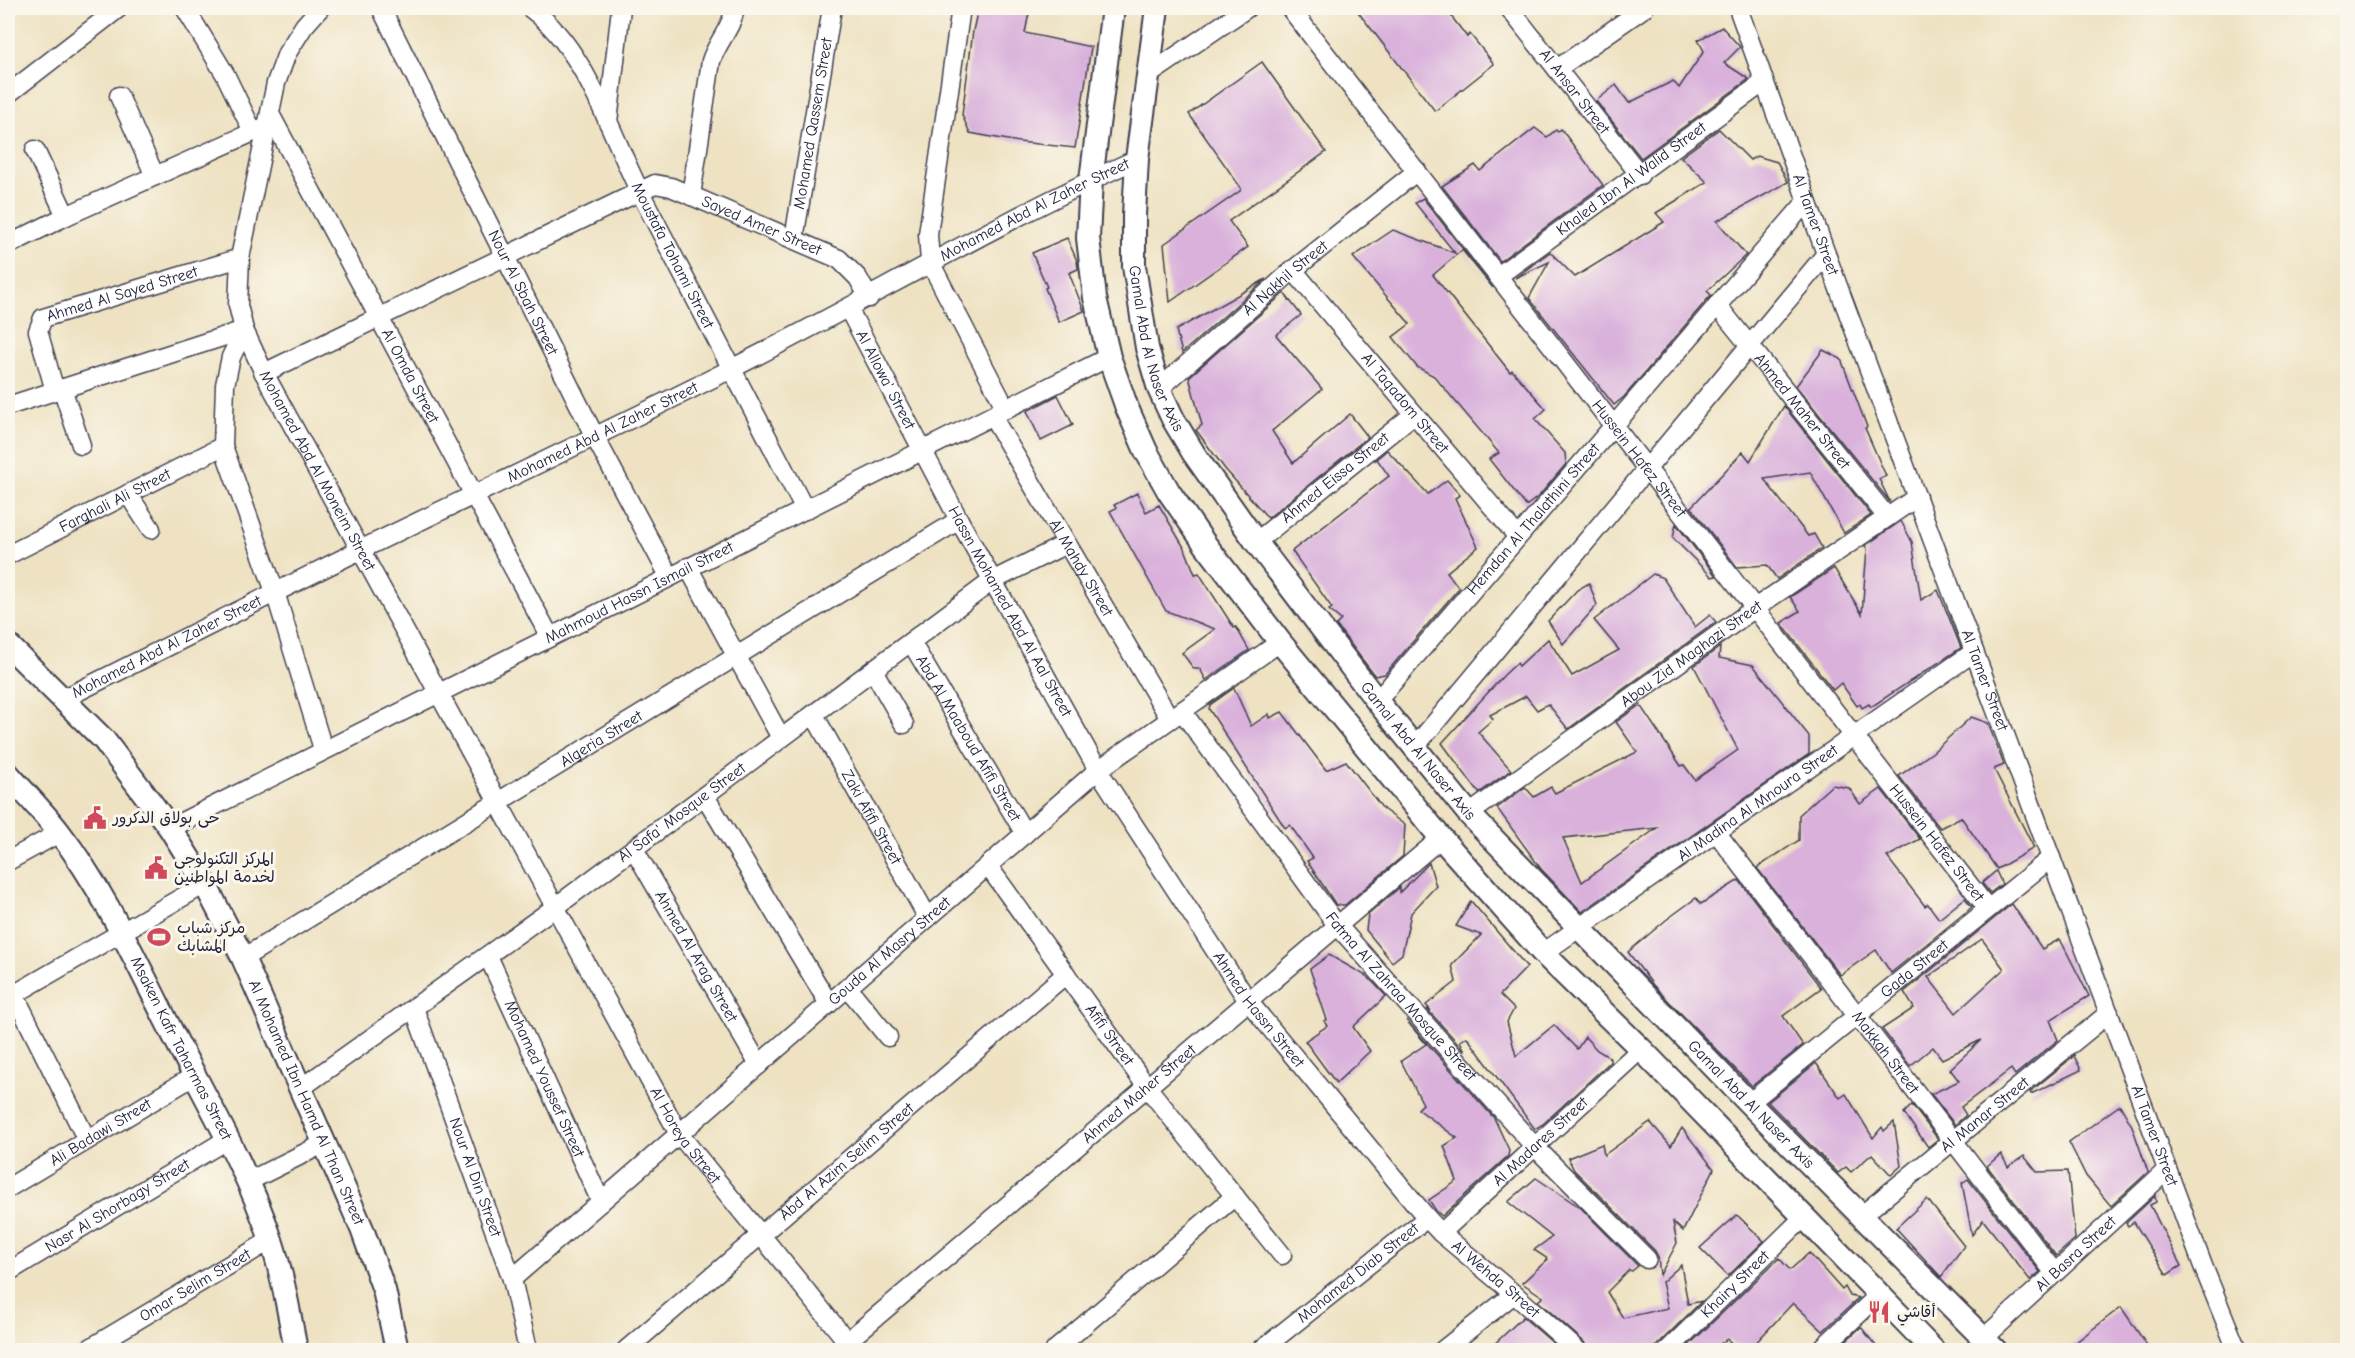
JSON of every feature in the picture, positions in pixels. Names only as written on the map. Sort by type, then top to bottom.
[{"type":"street","points":[[8,94],[119,8]]},
{"type":"street","name":"Al Omda Street","points":[[185,8],[225,74],[264,124],[379,317],[550,637]]},
{"type":"street","name":"Mohamed Abd Al Moneim Street","points":[[319,8],[287,53],[264,124],[240,258],[238,305],[244,330],[264,373],[554,908]]},
{"type":"street","name":"Nour Al Sbah Street","points":[[381,8],[507,255],[595,436],[669,576]]},
{"type":"street","name":"Moustafa Tohami Street","points":[[530,8],[562,39],[582,71],[639,191],[805,510]]},
{"type":"street","points":[[608,122],[621,8]]},
{"type":"street","points":[[692,196],[711,61],[731,24],[735,8]]},
{"type":"street","name":"Mohamed Qassem Street","points":[[794,239],[832,8]]},
{"type":"street","points":[[930,262],[928,234],[961,8]]},
{"type":"street","points":[[1113,8],[1091,180],[1088,238],[1095,298],[1109,357],[1127,408],[1146,451],[1169,492],[1205,544],[1280,642],[1441,837],[1543,952],[1641,1049],[1933,1350]]},
{"type":"street","name":"Gamal Abd Al Naser Axis","points":[[1157,8],[1137,159],[1134,266],[1147,348],[1159,389],[1173,419],[1194,454],[1256,542],[1377,701],[1469,814],[1749,1103],[1989,1345]]},
{"type":"street","points":[[1147,76],[1247,8]]},
{"type":"street","name":"Hussein Hafez Street","points":[[1290,8],[1988,909]]},
{"type":"street","name":"Al Ansar Street","points":[[1509,8],[1640,175]]},
{"type":"street","name":"Al Tamer Street","points":[[1738,8],[1826,254],[2167,1170],[2237,1350]]},
{"type":"street","points":[[1557,69],[1638,9]]},
{"type":"street","name":"Khaled Ibn Al Walid Street","points":[[1498,276],[1640,175],[1764,82]]},
{"type":"street","points":[[118,96],[155,176]]},
{"type":"street","points":[[8,245],[264,124]]},
{"type":"street","points":[[35,150],[66,216]]},
{"type":"street","name":"Mohamed Abd Al Zaher Street","points":[[63,699],[361,549],[732,369],[848,309],[930,262],[1137,159]]},
{"type":"street","name":"Al Nakhil Street","points":[[1159,389],[1293,270],[1417,171]]},
{"type":"street","name":"Sayed Amer Street","points":[[264,373],[646,186],[663,184],[839,259],[858,278],[869,297]]},
{"type":"street","name":"Hemdan Al Thalathini Street","points":[[1377,701],[1807,201]]},
{"type":"street","points":[[1414,748],[1646,467],[1826,254]]},
{"type":"street","name":"Ahmed Al Sayed Street","points":[[58,389],[38,331],[43,318],[240,258]]},
{"type":"street","name":"Al Mahdy Street","points":[[930,262],[999,412],[1066,544],[1176,715]]},
{"type":"street","name":"Al Taqadom Street","points":[[1293,270],[1517,536]]},
{"type":"street","name":"Ahmed Maher Street","points":[[1717,305],[1887,517]]},
{"type":"street","name":"Al Allowa' Street","points":[[848,309],[922,451]]},
{"type":"street","points":[[8,406],[244,330]]},
{"type":"street","points":[[244,330],[231,357],[225,385],[223,446],[275,592],[323,749]]},
{"type":"street","name":"Mahmoud Hassn Ismail Street","points":[[170,828],[323,749],[1109,357]]},
{"type":"street","points":[[58,389],[81,445]]},
{"type":"street","name":"Ahmed Eissa Street","points":[[1256,542],[1414,414]]},
{"type":"street","name":"Farghali Ali Street","points":[[8,555],[223,446]]},
{"type":"street","name":"Hassn Mohamed Abd Al Aal Street","points":[[922,451],[1098,770]]},
{"type":"street","points":[[128,494],[151,529]]},
{"type":"street","name":"Abou Zid Maghazi Street","points":[[1469,814],[1755,608],[1917,497]]},
{"type":"street","name":"Algeria Street","points":[[243,958],[959,520]]},
{"type":"street","name":"Al Safa' Mosque Street","points":[[301,1088],[554,908],[992,581],[1066,544]]},
{"type":"street","points":[[688,567],[781,738]]},
{"type":"street","name":"Abd Al Maaboud Afifi Street","points":[[911,642],[1025,834]]},
{"type":"street","name":"Gouda Al Masry Street","points":[[512,1279],[1098,770],[1280,642]]},
{"type":"street","name":"Al Mohamed Ibn Hamd Al Than Street","points":[[8,645],[104,740],[170,828],[206,884],[243,958],[362,1229],[384,1290],[397,1350]]},
{"type":"street","name":"Al Madina Al Mnoura Street","points":[[1543,952],[1974,652]]},
{"type":"street","points":[[873,670],[904,724]]},
{"type":"street","name":"Zaki Afifi Street","points":[[814,715],[928,918]]},
{"type":"street","name":"Fatma Al Zahraa Mosque Street","points":[[1176,715],[1337,925],[1535,1147],[1647,1260]]},
{"type":"street","name":"Ahmed Hassn Street","points":[[1098,770],[1248,1001],[1441,1233]]},
{"type":"street","name":"Msaken Kafr Taharmas Street","points":[[8,774],[59,833],[82,865],[121,933],[194,1076],[247,1182],[271,1240],[282,1277],[296,1350]]},
{"type":"street","points":[[705,796],[829,1004]]},
{"type":"street","name":"Makkah Street","points":[[1716,832],[2054,1272]]},
{"type":"street","points":[[8,861],[59,833]]},
{"type":"street","name":"Ahmed Maher Street","points":[[846,1348],[1147,1087],[1441,837]]},
{"type":"street","name":"Ahmed Al Arag Street","points":[[634,849],[759,1065]]},
{"type":"street","name":"Gada Street","points":[[1749,1103],[2051,858]]},
{"type":"street","name":"Afifi Street","points":[[988,866],[1147,1087],[1282,1255]]},
{"type":"street","points":[[87,1140],[11,996],[206,884]]},
{"type":"street","name":"Al Horeya Street","points":[[554,908],[679,1134],[846,1348]]},
{"type":"street","name":"Mohamed Youssef Street","points":[[488,956],[602,1202]]},
{"type":"street","name":"Abd Al Azim Selim Street","points":[[626,1350],[1066,974]]},
{"type":"street","points":[[848,988],[888,1037]]},
{"type":"street","name":"Nour Al Din Street","points":[[414,1008],[512,1279],[528,1350]]},
{"type":"street","name":"Al Manar Street","points":[[1861,1216],[2109,1013]]},
{"type":"street","name":"Al Madares Street","points":[[1441,1233],[1641,1049]]},
{"type":"street","name":"Ali Badawi Street","points":[[8,1188],[194,1076]]},
{"type":"street","name":"Nasr Al Shorbagy Street","points":[[8,1272],[226,1140]]},
{"type":"street","points":[[247,1182],[325,1143]]},
{"type":"street","name":"Al Basra Street","points":[[1989,1345],[2054,1272],[2167,1170]]},
{"type":"street","points":[[1055,1350],[1235,1196]]},
{"type":"street","name":"Khairy Street","points":[[1668,1350],[1804,1217]]},
{"type":"street","name":"Mohamed Diab Street","points":[[1261,1350],[1427,1218]]},
{"type":"street","name":"Al Wehda Street","points":[[1441,1233],[1576,1350]]},
{"type":"street","name":"Omar Selim Street","points":[[87,1350],[271,1240]]},
{"type":"street","points":[[1443,1350],[1514,1294]]},
{"type":"street","points":[[1820,1350],[1879,1295]]},
{"type":"building","points":[[978,8],[1008,14],[1010,8],[1030,8],[1025,33],[1091,47],[1075,148],[1019,142],[970,133],[962,115]]},
{"type":"building","points":[[1355,8],[1445,8],[1467,37],[1470,34],[1494,64],[1435,111]]},
{"type":"building","points":[[1722,27],[1740,47],[1724,63],[1749,79],[1641,158],[1596,101],[1616,85],[1629,103],[1673,81],[1679,88],[1704,51],[1698,40]]},
{"type":"building","points":[[1262,62],[1326,152],[1229,221],[1248,247],[1170,302],[1164,244],[1240,191],[1241,188],[1189,114]]},
{"type":"building","points":[[1535,128],[1547,137],[1561,129],[1603,185],[1500,261],[1442,186],[1475,165],[1480,171]]},
{"type":"building","points":[[1719,129],[1750,160],[1757,156],[1777,162],[1788,182],[1717,221],[1746,255],[1707,291],[1711,295],[1624,397],[1614,405],[1529,298],[1549,262],[1515,278],[1550,252],[1575,277],[1664,222],[1656,213],[1707,182],[1681,157]]},
{"type":"building","points":[[1423,198],[1493,288],[1462,250],[1433,275],[1510,372],[1512,370],[1546,409],[1535,419],[1565,453],[1566,464],[1539,496],[1526,506],[1489,459],[1499,453],[1434,376],[1417,367],[1393,337],[1410,324],[1353,257],[1393,230],[1455,253],[1415,203]]},
{"type":"building","points":[[1067,238],[1078,269],[1069,273],[1084,311],[1059,322],[1032,253]]},
{"type":"building","points":[[1266,279],[1182,353],[1176,330]]},
{"type":"building","points":[[1284,293],[1301,315],[1276,335],[1322,389],[1272,431],[1293,463],[1350,414],[1368,437],[1268,518],[1225,469],[1196,430],[1202,425],[1189,377]]},
{"type":"building","points":[[1823,350],[1841,359],[1867,427],[1865,428],[1886,476],[1879,479],[1890,502],[1796,386]]},
{"type":"building","points":[[1058,395],[1073,425],[1041,441],[1027,411]]},
{"type":"building","points":[[1784,406],[1871,515],[1844,533],[1810,472],[1764,479],[1808,536],[1814,534],[1822,548],[1777,579],[1767,565],[1737,567],[1691,507],[1743,452],[1750,461]]},
{"type":"building","points":[[1387,450],[1428,494],[1447,480],[1460,495],[1455,498],[1478,547],[1447,572],[1459,588],[1385,674],[1375,676],[1336,625],[1341,620],[1329,610],[1332,608],[1292,551],[1389,476],[1377,459],[1374,461]]},
{"type":"building","points":[[1137,493],[1146,512],[1159,505],[1185,549],[1195,574],[1199,573],[1249,650],[1206,680],[1200,669],[1194,669],[1182,653],[1215,629],[1166,611],[1110,511],[1116,508],[1114,505]]},
{"type":"building","points":[[1901,521],[1912,542],[1921,600],[1938,590],[1961,648],[1871,707],[1869,704],[1862,708],[1860,704],[1857,706],[1841,683],[1833,690],[1781,623],[1800,611],[1790,597],[1834,568],[1862,614],[1867,548],[1865,546]]},
{"type":"building","points":[[1676,524],[1716,576],[1712,577],[1673,538]]},
{"type":"building","points":[[1653,574],[1663,578],[1695,627],[1710,615],[1716,622],[1568,729],[1548,704],[1537,710],[1526,696],[1490,715],[1493,719],[1478,732],[1511,770],[1479,793],[1442,743],[1504,675],[1517,663],[1519,666],[1548,639],[1572,676],[1619,650],[1594,620]]},
{"type":"building","points":[[1589,583],[1597,605],[1563,644],[1548,621],[1577,590]]},
{"type":"building","points":[[1720,647],[1719,658],[1753,665],[1809,736],[1809,754],[1582,912],[1541,869],[1497,808],[1525,787],[1534,797],[1551,787],[1555,793],[1637,752],[1616,722],[1640,705],[1681,766],[1684,765],[1695,780],[1738,750],[1694,666]],"holes":[[[1657,828],[1582,882],[1563,838]]]},
{"type":"building","points":[[1234,688],[1251,726],[1269,714],[1270,718],[1282,712],[1326,770],[1346,761],[1383,809],[1405,825],[1403,856],[1345,905],[1336,905],[1307,861],[1313,858],[1290,825],[1285,828],[1209,709],[1210,705]]},
{"type":"building","points":[[1971,717],[1988,723],[2004,765],[1994,769],[2034,848],[1997,869],[1961,817],[1940,828],[1899,776],[1933,752]]},
{"type":"building","points":[[1832,785],[1849,788],[1860,804],[1881,789],[1920,839],[1887,857],[1925,906],[1928,904],[1939,919],[1965,898],[1972,907],[1891,973],[1876,950],[1840,975],[1757,868],[1799,840],[1799,815]]},
{"type":"building","points":[[1429,863],[1436,886],[1411,913],[1402,954],[1392,962],[1366,930],[1368,915],[1400,887],[1400,892]]},
{"type":"building","points":[[1996,871],[2002,884],[1990,893],[1982,883]]},
{"type":"building","points":[[1739,880],[1821,988],[1783,1016],[1803,1045],[1752,1086],[1653,985],[1628,952],[1696,898],[1701,904]]},
{"type":"building","points":[[1471,901],[1527,967],[1500,995],[1514,1009],[1507,1022],[1516,1056],[1554,1025],[1577,1049],[1585,1037],[1597,1050],[1610,1058],[1610,1062],[1535,1129],[1467,1037],[1460,1041],[1465,1051],[1427,1009],[1431,1011],[1426,1005],[1456,982],[1452,965],[1481,935],[1456,926]]},
{"type":"building","points":[[2012,904],[2042,949],[2060,939],[2089,996],[2050,1020],[2058,1040],[2015,1075],[2011,1069],[1961,1107],[1966,1115],[1955,1125],[1931,1094],[1959,1081],[1950,1069],[1981,1040],[1942,1059],[1933,1047],[1910,1066],[1882,1029],[1914,1008],[1904,992]],"holes":[[[1982,939],[2004,969],[1956,1013],[1928,977]]]},
{"type":"building","points":[[1329,955],[1368,977],[1386,996],[1353,1027],[1370,1051],[1336,1083],[1305,1041],[1327,1026],[1310,969]]},
{"type":"building","points":[[1406,1020],[1494,1118],[1509,1150],[1508,1156],[1442,1216],[1429,1200],[1457,1181],[1444,1146],[1457,1138],[1418,1109],[1423,1104],[1401,1061],[1426,1044]]},
{"type":"building","points":[[2074,1056],[2081,1070],[2031,1094],[2030,1092]]},
{"type":"building","points":[[1816,1063],[1840,1098],[1846,1094],[1873,1138],[1882,1127],[1884,1131],[1894,1122],[1901,1166],[1891,1175],[1872,1154],[1851,1172],[1846,1167],[1838,1173],[1768,1102]]},
{"type":"building","points":[[1912,1105],[1938,1139],[1928,1147],[1904,1113]]},
{"type":"building","points":[[2120,1105],[2132,1126],[2148,1172],[2111,1206],[2086,1176],[2069,1142]]},
{"type":"building","points":[[1650,1122],[1671,1146],[1682,1128],[1714,1169],[1683,1231],[1673,1222],[1677,1243],[1660,1275],[1655,1251],[1574,1170],[1568,1158],[1602,1144],[1604,1155]]},
{"type":"building","points":[[2001,1154],[2008,1167],[2024,1156],[2037,1172],[2068,1171],[2075,1239],[2056,1256],[1987,1166]]},
{"type":"building","points":[[1536,1178],[1581,1208],[1638,1266],[1632,1271],[1629,1270],[1607,1292],[1623,1318],[1668,1308],[1662,1282],[1681,1265],[1688,1304],[1702,1301],[1652,1350],[1588,1350],[1584,1342],[1538,1301],[1543,1297],[1522,1283],[1548,1259],[1534,1250],[1552,1237],[1508,1202]]},
{"type":"building","points":[[1968,1179],[2040,1272],[2030,1280],[1983,1220],[1972,1235],[1962,1183]]},
{"type":"building","points":[[2155,1196],[2156,1202],[2150,1205],[2181,1266],[2167,1275],[2134,1222],[2128,1226],[2126,1223]]},
{"type":"building","points":[[1927,1199],[1964,1246],[1941,1277],[1896,1228]]},
{"type":"building","points":[[1737,1215],[1764,1241],[1728,1276],[1700,1248]]},
{"type":"building","points":[[1809,1253],[1842,1290],[1845,1287],[1850,1296],[1859,1298],[1823,1331],[1793,1303],[1749,1350],[1739,1350],[1727,1339],[1712,1350],[1686,1350],[1779,1258],[1790,1270]]},
{"type":"building","points":[[2121,1307],[2150,1350],[2066,1350]]},
{"type":"building","points":[[1523,1317],[1561,1350],[1488,1350]]},
{"type":"building","points":[[1861,1327],[1879,1350],[1840,1350],[1838,1348]]},
{"type":"place","name":"حى بولاق الدكرور","points":[[95,818]]},
{"type":"place","name":"المركز التكنولوجى لخدمة المواطنين","points":[[156,868]]},
{"type":"place","name":"مركز شباب المشابك","points":[[159,937]]},
{"type":"place","name":"أقاشي","points":[[1879,1312]]}]
